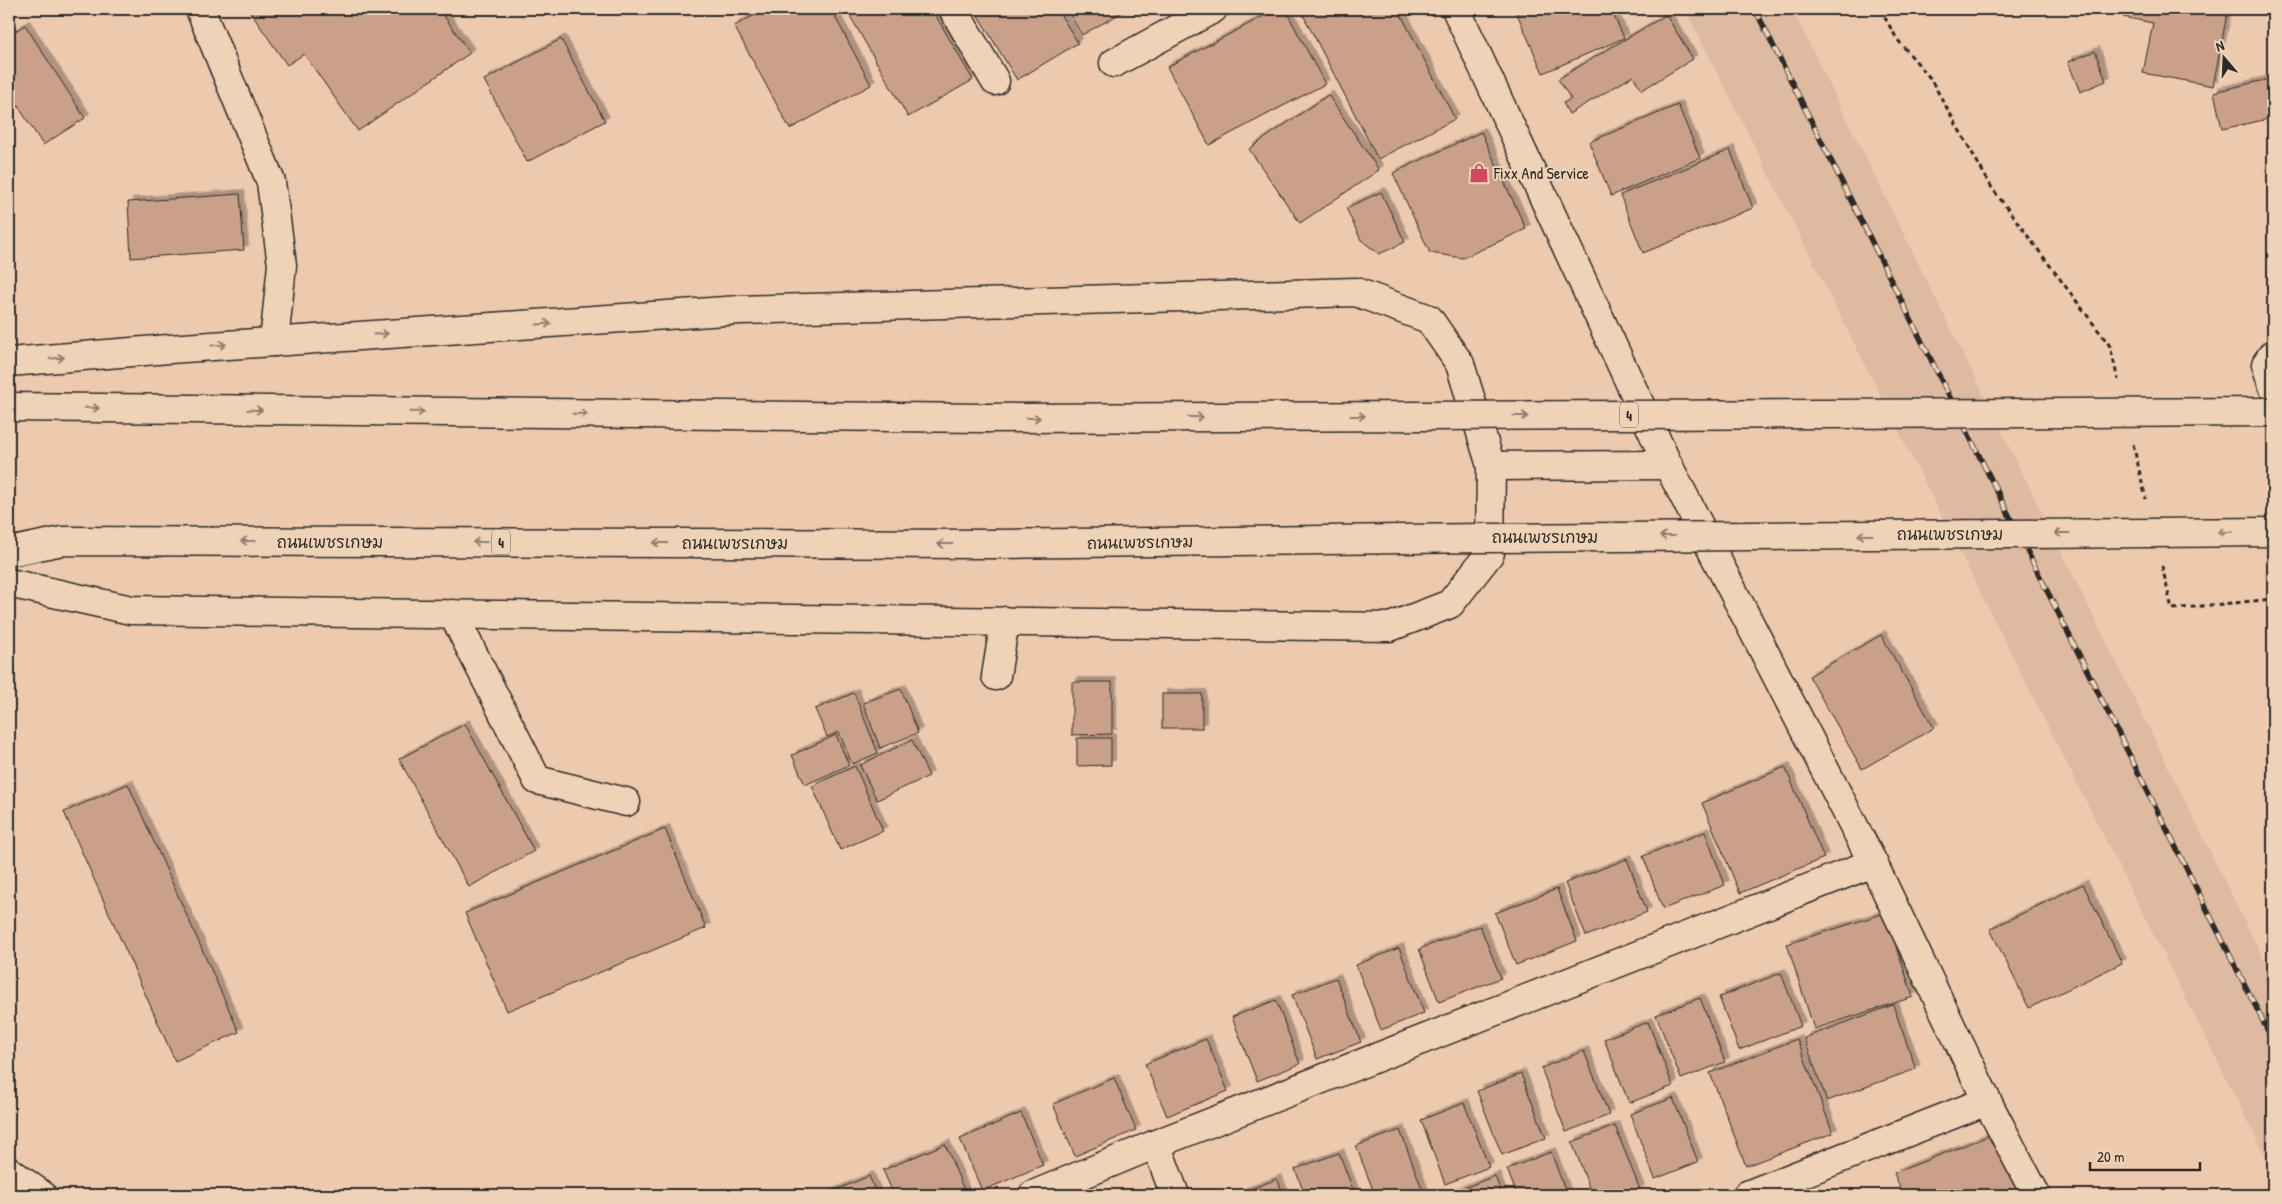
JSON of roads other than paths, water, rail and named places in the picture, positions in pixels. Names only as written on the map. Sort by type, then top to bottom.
[{"type":"main road","points":[[200,9],[271,182],[282,264],[274,342]]},
{"type":"main road","points":[[953,9],[995,81]]},
{"type":"main road","points":[[1114,63],[1214,9]]},
{"type":"main road","points":[[1456,9],[1668,465],[1873,863],[1987,1101],[2036,1195]]},
{"type":"main road","points":[[9,362],[740,310],[1356,292],[1429,319],[1460,364],[1491,466],[1490,553],[1450,604],[1390,627],[131,610],[9,583]]},
{"type":"main road","points":[[2273,354],[2266,364],[2273,387]]},
{"type":"main road","name":"4","points":[[9,407],[985,418],[2273,412]]},
{"type":"main road","points":[[1491,466],[1668,465]]},
{"type":"main road","name":"ถนนเพชรเกษม","points":[[9,552],[62,541],[994,544],[2273,532]]},
{"type":"main road","points":[[453,614],[537,780],[626,802]]},
{"type":"main road","points":[[996,676],[1005,622]]},
{"type":"main road","points":[[1033,1195],[1156,1144],[1873,863]]},
{"type":"main road","points":[[1747,1195],[1987,1101]]},
{"type":"main road","points":[[1156,1144],[1175,1195]]},
{"type":"main road","points":[[9,1171],[42,1195]]},
{"type":"railway","points":[[1755,9],[2273,1041]]},
{"type":"place","name":"Fixx And Service","points":[[1479,173]]}]
